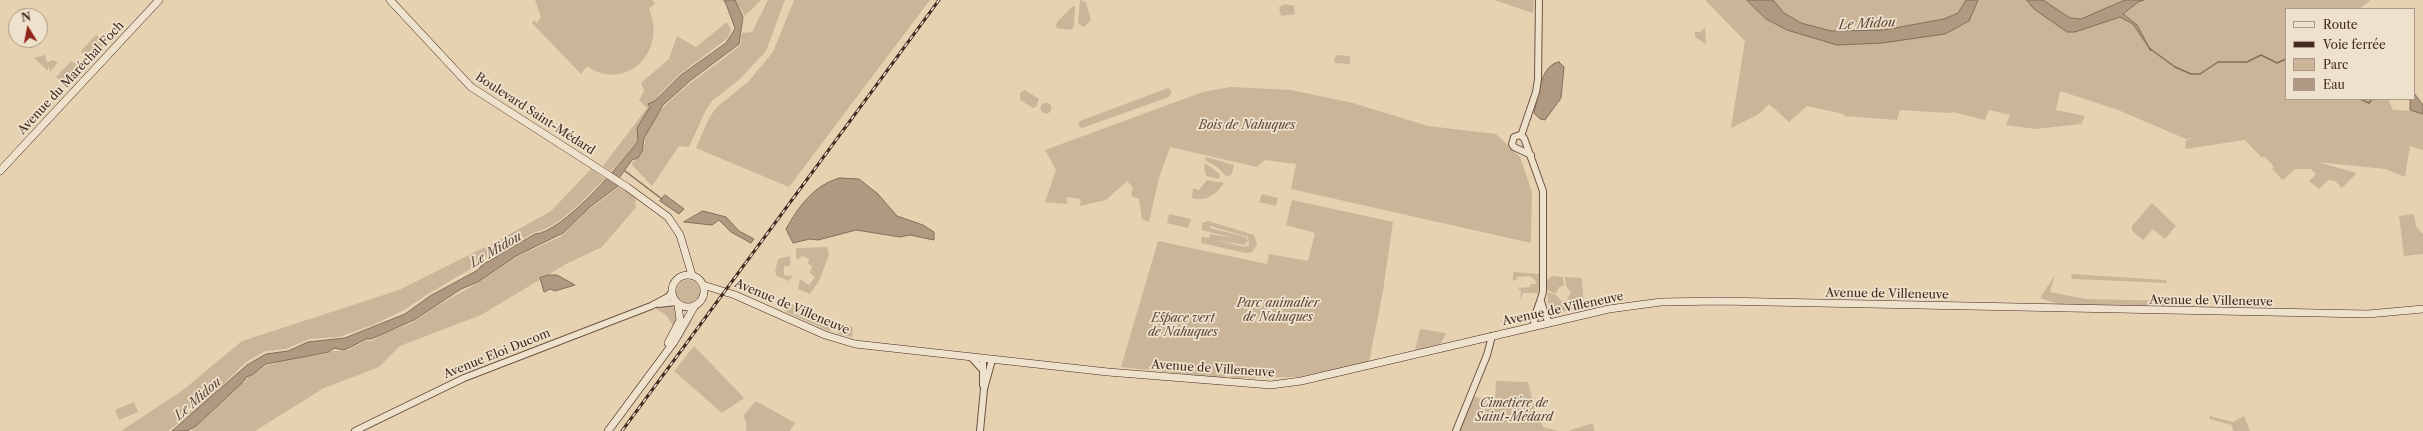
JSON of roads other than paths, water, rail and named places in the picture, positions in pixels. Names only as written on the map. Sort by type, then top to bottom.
[{"type":"main road","name":"Avenue du Maréchal Foch","points":[[0,166],[154,0]]},
{"type":"main road","name":"Avenue du Maréchal Foch","points":[[0,171],[159,0]]},
{"type":"main road","name":"Boulevard Saint-Médard","points":[[390,0],[471,87],[605,172],[661,211],[674,224],[692,275]]},
{"type":"main road","points":[[682,276],[685,254]]},
{"type":"main road","points":[[603,431],[670,340],[680,320],[677,303],[672,292],[675,282],[682,276],[692,275],[700,280],[704,285],[705,294],[701,302],[694,307],[674,342],[608,431]]},
{"type":"main road","name":"Avenue de Villeneuve","points":[[704,285],[725,291],[840,341],[1113,373],[1271,385],[1301,381],[1534,325],[1617,307],[1677,302],[2368,314],[2423,309]]},
{"type":"main road","name":"Avenue de Villeneuve","points":[[705,294],[725,291]]},
{"type":"main road","points":[[677,303],[686,308],[694,307]]},
{"type":"street","points":[[1534,325],[1536,312],[1541,301],[1544,278],[1543,191],[1522,136],[1536,92],[1538,80],[1539,0]]},
{"type":"street","points":[[1522,136],[1516,136],[1512,141],[1514,148],[1520,149],[1530,155]]},
{"type":"street","points":[[1520,149],[1526,144]]},
{"type":"street","name":"Avenue Eloi Ducom","points":[[355,431],[464,378],[651,306],[668,297],[672,292]]},
{"type":"street","points":[[1541,301],[1545,316],[1549,322]]},
{"type":"street","name":"Avenue Eloi Ducom","points":[[651,306],[677,303]]},
{"type":"street","points":[[1456,431],[1487,355],[1492,336]]},
{"type":"street","points":[[971,357],[982,369]]},
{"type":"street","points":[[984,359],[982,369],[984,388]]},
{"type":"street","points":[[980,431],[984,388],[992,360]]},
{"type":"water","points":[[725,0],[735,0],[743,17],[739,44],[691,80],[663,105],[644,138],[642,152],[638,158],[632,160],[619,178],[618,186],[590,207],[563,233],[516,256],[478,282],[461,289],[414,320],[371,339],[366,339],[344,350],[334,348],[329,352],[266,364],[252,375],[246,377],[245,380],[196,426],[187,431],[172,431],[247,365],[266,354],[288,351],[308,342],[345,338],[405,314],[430,296],[478,270],[482,265],[535,234],[547,231],[560,222],[591,195],[619,165],[638,141],[637,128],[650,107],[648,104],[655,101],[681,75],[726,43],[735,29]]},
{"type":"water","points":[[1747,0],[1773,0],[1784,13],[1801,23],[1831,31],[1884,30],[1944,19],[1958,13],[1966,0],[1978,0],[1969,21],[1945,34],[1882,43],[1837,45],[1787,30],[1766,19]]},
{"type":"water","points":[[2027,0],[2043,0],[2070,18],[2081,19],[2125,0],[2144,0],[2138,2],[2123,14],[2137,25],[2151,51],[2133,24],[2120,17],[2075,32],[2067,32],[2034,9]]},
{"type":"water","points":[[1559,62],[1564,67],[1561,98],[1545,120],[1540,119],[1534,113],[1541,82],[1548,69],[1553,64]]},
{"type":"water","points":[[2415,94],[2423,105],[2423,114],[2410,110],[2410,100],[2415,100]]},
{"type":"water","points":[[840,178],[859,179],[878,194],[897,216],[923,225],[934,232],[934,240],[910,235],[900,237],[856,230],[818,240],[810,239],[793,243],[786,229],[796,213],[815,191],[823,185]]},
{"type":"water","points":[[665,195],[684,209],[679,214],[660,201]]},
{"type":"water","points":[[703,211],[726,217],[739,231],[754,239],[751,243],[731,232],[719,220],[712,225],[684,222]]},
{"type":"water","points":[[548,275],[557,275],[575,285],[555,291],[550,289],[544,292],[540,278]]},
{"type":"waterway","points":[[2149,48],[2175,67],[2191,74],[2200,74],[2218,62],[2247,62],[2261,55],[2277,63],[2285,59]]},
{"type":"waterway","points":[[2362,100],[2369,103],[2371,100]]},
{"type":"waterway","points":[[625,171],[662,199]]},
{"type":"railway","points":[[622,431],[939,0]]},
{"type":"water label","name":"Le Midou","points":[[1867,24]]},
{"type":"water label","name":"Le Midou","points":[[496,250]]},
{"type":"water label","name":"Le Midou","points":[[198,399]]},
{"type":"park label","name":"Bois de Nahuques","points":[[1247,126]]},
{"type":"park label","name":"Parc animalier de Nahuques","points":[[1278,311]]},
{"type":"park label","name":"Espace vert de Nahuques","points":[[1183,326]]},
{"type":"park label","name":"Cimetière de Saint-Médard","points":[[1514,411]]}]
